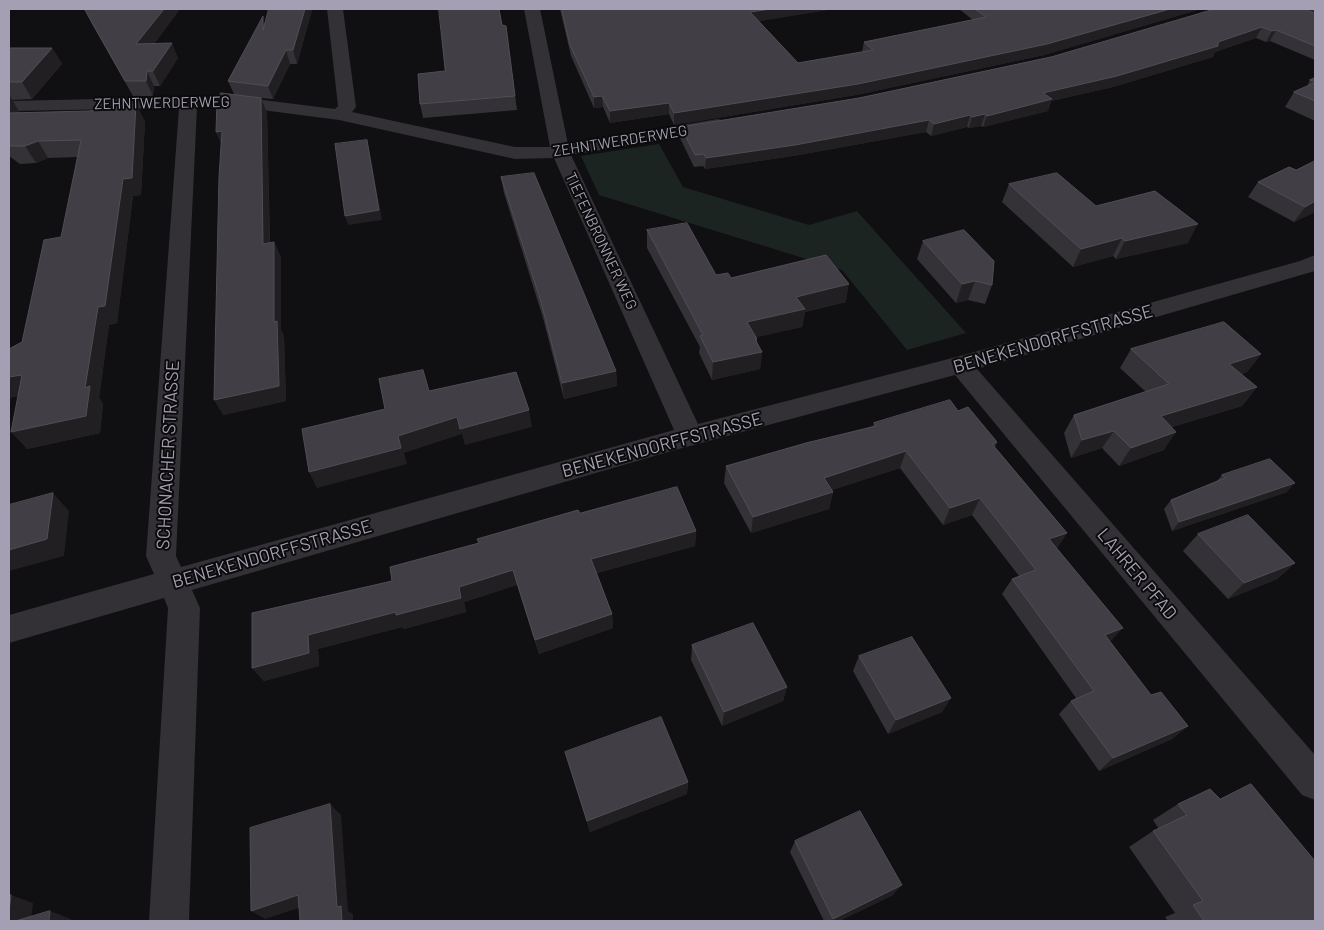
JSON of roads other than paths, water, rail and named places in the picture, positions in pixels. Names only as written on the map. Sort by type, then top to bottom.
[{"type":"street","points":[[335,9],[347,107],[339,115]]},
{"type":"street","name":"TIEFENBRONNER WEG","points":[[532,9],[560,151],[690,436]]},
{"type":"street","name":"ZEHNTWERDERWEG","points":[[9,106],[231,101],[339,115],[515,153],[560,151],[738,122]]},
{"type":"street","name":"SCHONACHER STRASSE","points":[[168,921],[184,608],[161,556],[188,103]]},
{"type":"street","name":"BENEKENDORFFSTRASSE","points":[[9,629],[690,436],[960,365],[1299,269],[1315,262]]},
{"type":"street","name":"LAHRER PFAD","points":[[960,365],[1315,782]]}]
